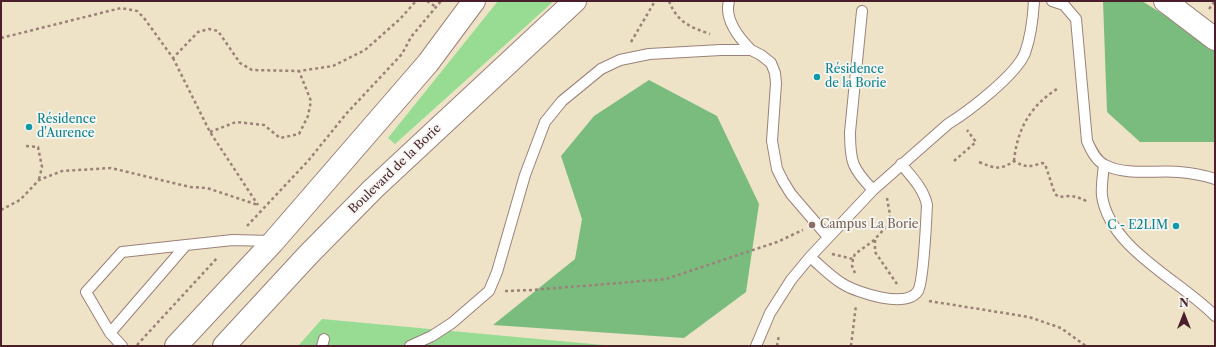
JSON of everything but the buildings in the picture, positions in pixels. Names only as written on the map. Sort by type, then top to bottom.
[{"type":"main road","points":[[176,346],[273,242],[428,63],[474,1]]},
{"type":"main road","name":"Boulevard de la Borie","points":[[224,346],[308,255],[372,189],[575,1]]},
{"type":"main road","points":[[1164,1],[1215,39]]},
{"type":"lane","points":[[729,1],[727,8],[733,26],[740,39],[751,50]]},
{"type":"lane","points":[[756,346],[770,313],[791,280],[828,237],[873,190],[901,164],[948,124],[1008,77],[1024,54],[1032,29],[1034,1]]},
{"type":"lane","points":[[1052,1],[1064,5],[1076,19],[1087,142],[1092,153],[1104,165],[1119,170],[1200,174],[1215,179]]},
{"type":"lane","points":[[862,11],[850,132],[850,151],[853,165],[873,190]]},
{"type":"lane","points":[[410,346],[432,336],[452,323],[489,291],[497,272],[525,176],[545,122],[562,101],[601,69],[620,60],[649,54],[721,50],[751,50],[761,54],[771,63],[775,73],[776,84],[772,141],[777,169],[791,194],[828,237]]},
{"type":"lane","points":[[810,257],[845,285],[882,298],[900,300],[909,298],[918,290],[921,278],[927,206],[926,198],[901,164]]},
{"type":"lane","points":[[1104,165],[1102,196],[1115,228],[1133,249],[1215,316]]},
{"type":"lane","points":[[122,346],[110,333],[86,292],[122,252],[233,240],[273,242]]},
{"type":"lane","points":[[110,333],[186,245]]},
{"type":"path","points":[[173,58],[198,32],[209,29],[218,31],[240,63],[252,70],[299,71],[333,66],[364,50],[400,20],[416,1]]},
{"type":"path","points":[[427,1],[436,7]]},
{"type":"path","points":[[136,346],[308,161],[346,114],[402,54],[411,37],[441,1]]},
{"type":"path","points":[[620,60],[656,1]]},
{"type":"path","points":[[669,1],[676,16],[692,27],[715,36],[721,50]]},
{"type":"path","points":[[1207,12],[1215,1]]},
{"type":"path","points":[[1,38],[121,8],[137,11],[144,18],[173,58],[210,132],[258,205],[207,188],[190,187],[111,168],[62,171],[39,180],[20,200],[1,210]]},
{"type":"path","points":[[210,132],[236,122],[264,125],[280,138],[299,134],[308,116],[311,101],[299,71]]},
{"type":"path","points":[[979,162],[994,168],[1002,168],[1014,161],[1018,138],[1030,113],[1042,100],[1057,89]]},
{"type":"path","points":[[954,161],[976,142],[958,117]]},
{"type":"path","points":[[26,146],[38,147],[42,167],[39,180]]},
{"type":"path","points":[[1014,161],[1022,166],[1028,167],[1042,163],[1045,164],[1055,194],[1059,197],[1071,195],[1076,196],[1108,213]]},
{"type":"path","points":[[881,203],[909,174]]},
{"type":"path","points":[[832,254],[853,259],[855,254],[874,240],[889,224],[890,215],[887,197]]},
{"type":"path","points":[[489,291],[533,290],[666,279],[777,242],[816,224]]},
{"type":"path","points":[[874,240],[875,252],[909,298],[1029,317],[1061,328],[1086,346]]},
{"type":"path","points":[[821,266],[837,248]]},
{"type":"path","points":[[851,346],[857,290]]},
{"type":"path","points":[[778,346],[780,329]]},
{"type":"green space","points":[[498,1],[554,1],[395,144],[388,138]]},
{"type":"green space","points":[[1103,1],[1142,1],[1215,47],[1215,142],[1140,142],[1107,112]]},
{"type":"green space","points":[[649,80],[717,116],[759,204],[746,292],[684,338],[493,325],[575,259],[582,219],[561,156],[594,116]]},
{"type":"green space","points":[[322,319],[614,346],[298,346]]},
{"type":"place","name":"Résidence de la Borie","points":[[817,77]]},
{"type":"place","name":"Résidence d'Aurence","points":[[29,127]]},
{"type":"place","name":"Campus La Borie","points":[[812,225]]},
{"type":"place","name":"C - E2LIM","points":[[1176,226]]}]
